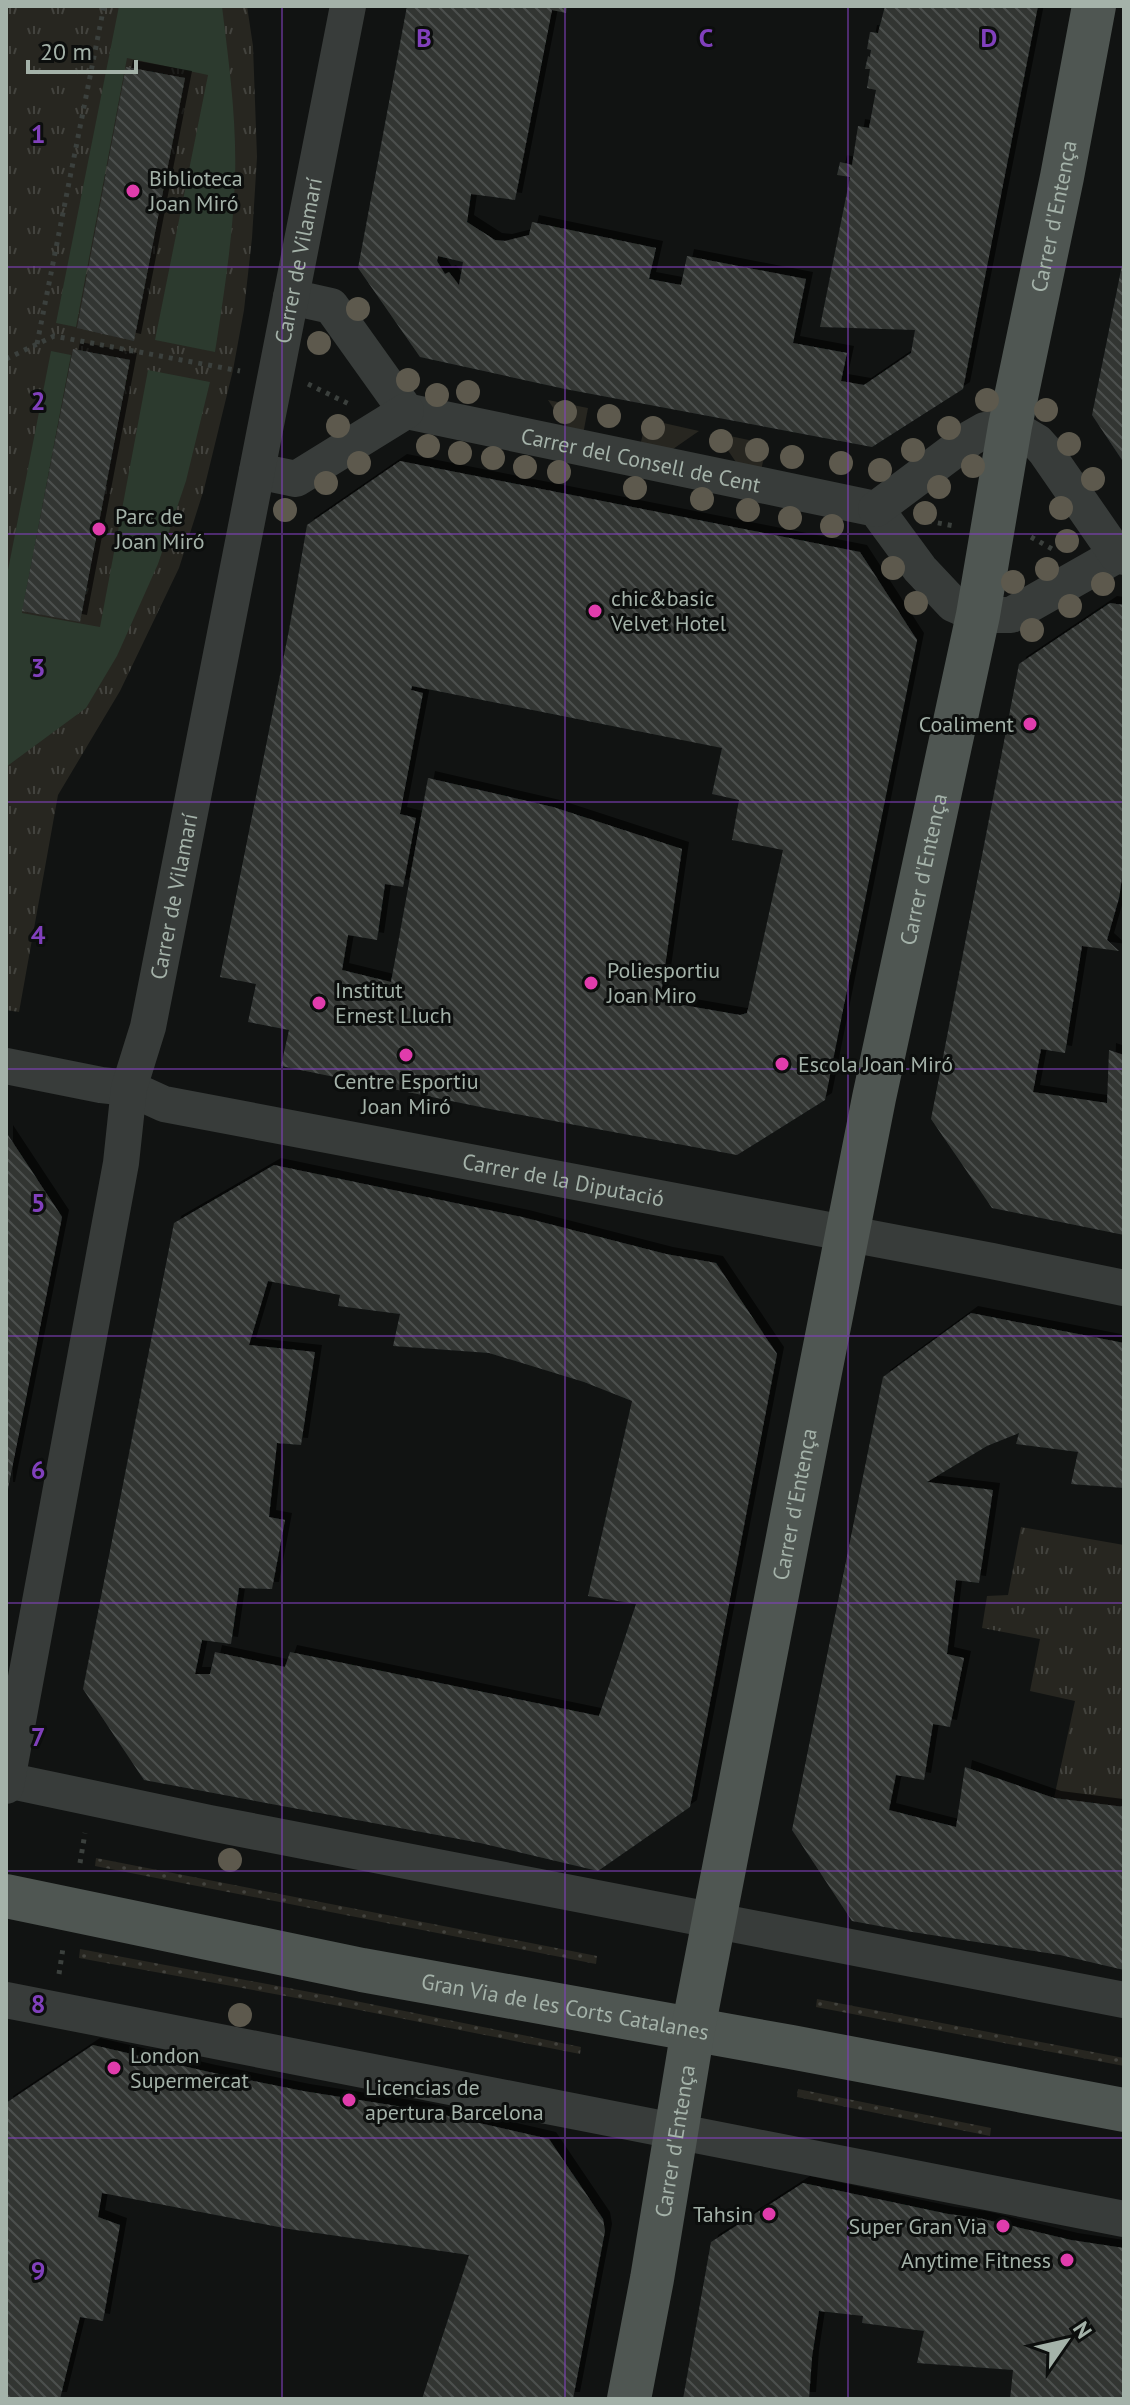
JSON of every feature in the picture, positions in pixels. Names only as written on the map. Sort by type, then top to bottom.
[{"type":"main road","name":"Carrer d'Entença","points":[[629,2399],[693,2029],[874,1098],[994,615],[990,432],[1062,177],[1094,6]]},
{"type":"main road","name":"Gran Via de les Corts Catalanes","points":[[6,1896],[362,1970],[1124,2110]]},
{"type":"street","name":"Carrer de Vilamarí","points":[[6,1782],[121,1163],[129,1088],[148,1027],[348,6]]},
{"type":"street","points":[[257,471],[296,479],[406,411],[331,306],[291,297]]},
{"type":"street","name":"Carrer del Consell de Cent","points":[[406,411],[876,509]]},
{"type":"street","points":[[990,432],[1037,442],[1120,556],[994,615],[953,604],[920,569],[876,509],[990,432]]},
{"type":"street","name":"Carrer de la Diputació","points":[[6,1066],[129,1088],[164,1104],[1124,1288]]},
{"type":"street","points":[[6,1782],[140,1809],[354,1835],[715,1920],[1124,2000]]},
{"type":"street","points":[[6,2000],[1124,2219]]},
{"type":"path","points":[[37,344],[104,6]]},
{"type":"path","points":[[6,359],[54,336],[248,373]]},
{"type":"path","points":[[80,1863],[87,1824]]},
{"type":"green space","name":"Parc de Joan Miró","points":[[6,6],[247,6],[253,46],[257,157],[244,310],[204,489],[179,568],[120,691],[58,795],[19,1012],[6,1010]]},
{"type":"green space","points":[[548,400],[588,408],[582,440],[572,437]]},
{"type":"green space","points":[[646,419],[699,431],[663,456],[639,451]]},
{"type":"green space","points":[[716,433],[767,444],[760,475],[742,471]]},
{"type":"green space","points":[[1021,1527],[1124,1545],[1124,1808],[1054,1798],[1075,1701],[1030,1691],[1040,1639],[982,1628],[987,1596],[1008,1595]]},
{"type":"green space","points":[[96,1858],[597,1956],[596,1964],[95,1866]]},
{"type":"green space","points":[[80,1949],[581,2047],[580,2054],[79,1958]]},
{"type":"green space","points":[[817,1999],[1124,2058],[1124,2066],[816,2007]]},
{"type":"green space","points":[[798,2089],[991,2128],[990,2136],[797,2097]]},
{"type":"shaded area","points":[[119,6],[222,6],[234,114],[235,179],[230,244],[215,352],[155,340],[208,75],[127,58],[76,327],[56,323]]},
{"type":"shaded area","points":[[51,351],[71,355],[22,613],[100,627],[148,370],[210,382],[186,481],[158,564],[117,656],[86,708],[6,767],[6,580]]},
{"type":"building","points":[[407,6],[567,6],[566,13],[552,10],[515,200],[471,194],[467,222],[495,240],[505,241],[529,235],[532,222],[656,248],[649,279],[681,285],[687,256],[806,279],[793,343],[847,353],[841,381],[864,385],[911,353],[915,330],[820,327],[850,177],[837,175],[840,162],[852,165],[858,126],[869,128],[876,90],[867,88],[870,69],[865,69],[871,50],[867,49],[870,32],[878,33],[885,6],[1038,6],[963,389],[872,447],[565,389],[420,357],[358,268]],"holes":[[[438,256],[463,262],[459,285],[449,272],[445,274],[437,261]]]},
{"type":"building","name":"Biblioteca Joan Miró","points":[[126,67],[185,78],[134,341],[77,328]]},
{"type":"building","points":[[1124,260],[1124,463],[1092,415]]},
{"type":"building","points":[[73,349],[130,360],[80,622],[22,611]]},
{"type":"building","points":[[400,461],[860,552],[917,640],[825,1100],[737,1155],[281,1066],[289,1030],[248,1022],[256,984],[220,977],[307,525]],"holes":[[[412,686],[722,748],[712,794],[739,800],[732,840],[783,850],[747,1013],[740,1015],[660,1001],[682,849],[553,807],[428,778],[391,982],[342,970],[348,935],[377,940],[385,884],[403,887],[416,818],[400,814],[423,693],[411,690]]]},
{"type":"building","points":[[1110,603],[1124,605],[1124,864],[1119,898],[1107,940],[1119,951],[1082,946],[1065,1053],[1041,1049],[1033,1092],[1107,1103],[1109,1050],[1124,1055],[1124,1235],[992,1208],[931,1119],[1019,664]]},
{"type":"building","points":[[6,1132],[62,1217],[8,1489],[6,1489]]},
{"type":"building","points":[[274,1165],[522,1217],[666,1254],[716,1263],[777,1354],[690,1807],[598,1871],[480,1843],[144,1780],[83,1689],[174,1223]],"holes":[[[268,1281],[340,1295],[338,1306],[400,1314],[393,1346],[489,1353],[584,1382],[632,1401],[588,1596],[636,1604],[599,1716],[290,1652],[285,1667],[215,1652],[210,1674],[195,1674],[202,1640],[231,1644],[239,1588],[272,1589],[285,1520],[269,1517],[277,1443],[301,1445],[315,1352],[249,1345]]]},
{"type":"building","points":[[971,1313],[1124,1343],[1124,1488],[1071,1484],[1078,1452],[1016,1444],[1019,1433],[987,1446],[927,1482],[993,1490],[979,1583],[956,1580],[947,1654],[964,1658],[950,1727],[933,1724],[924,1780],[896,1775],[889,1810],[956,1827],[965,1767],[1054,1798],[1124,1807],[1124,1970],[1060,1955],[852,1921],[792,1830],[883,1377]]},
{"type":"building","points":[[93,2045],[209,2072],[422,2110],[549,2139],[603,2219],[605,2231],[573,2399],[422,2399],[469,2255],[289,2229],[102,2193],[98,2217],[120,2225],[103,2321],[80,2317],[60,2399],[6,2399],[6,2103]]},
{"type":"building","points":[[803,2183],[1071,2240],[1124,2248],[1124,2399],[1010,2399],[1013,2370],[917,2363],[924,2331],[862,2323],[863,2316],[819,2311],[809,2399],[683,2399],[711,2242]]},
{"type":"place","name":"Biblioteca Joan Miró","points":[[133,191]]},
{"type":"place","name":"Parc de Joan Miró","points":[[99,529]]},
{"type":"place","name":"chic&basic Velvet Hotel","points":[[595,611]]},
{"type":"place","name":"Coaliment","points":[[1030,724]]},
{"type":"place","name":"Poliesportiu Joan Miro","points":[[591,983]]},
{"type":"place","name":"Institut Ernest Lluch","points":[[319,1003]]},
{"type":"place","name":"Centre Esportiu Joan Miró","points":[[406,1055]]},
{"type":"place","name":"Escola Joan Miró","points":[[782,1064]]},
{"type":"place","name":"London Supermercat","points":[[114,2068]]},
{"type":"place","name":"Licencias de apertura Barcelona","points":[[349,2100]]},
{"type":"place","name":"Tahsin","points":[[769,2214]]},
{"type":"place","name":"Super Gran Via","points":[[1003,2226]]},
{"type":"place","name":"Anytime Fitness","points":[[1067,2260]]}]
